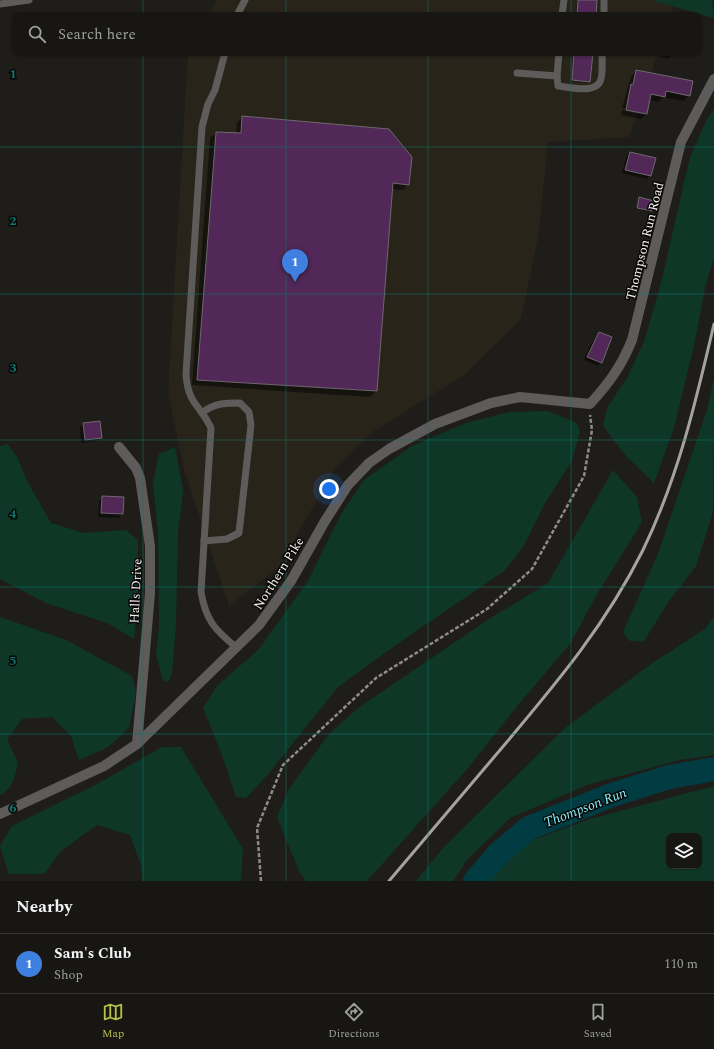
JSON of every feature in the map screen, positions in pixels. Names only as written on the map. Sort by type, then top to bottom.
[{"type":"street","name":"Thompson Run Road","points":[[590,404],[609,383],[622,364],[632,340],[681,142],[714,79]]},
{"type":"street","name":"Northern Pike","points":[[0,814],[104,766],[137,744],[259,625],[280,598],[348,485],[364,467],[389,449],[434,424],[491,403],[520,397],[590,404]]},
{"type":"street","name":"Halls Drive","points":[[119,447],[136,468],[140,478],[150,546],[150,593],[137,744]]},
{"type":"lane","points":[[0,4],[29,0]]},
{"type":"lane","points":[[238,12],[245,0]]},
{"type":"lane","points":[[562,12],[564,0]]},
{"type":"lane","points":[[604,0],[604,12]]},
{"type":"lane","points":[[225,56],[215,90],[206,110],[202,135],[186,374],[190,396],[211,428],[201,592],[204,608],[209,621],[218,633],[236,648]]},
{"type":"lane","points":[[559,56],[557,76],[558,86],[589,89],[595,87],[601,80],[602,56]]},
{"type":"lane","points":[[517,73],[557,76]]},
{"type":"lane","points":[[202,414],[211,406],[225,403],[240,403],[249,412],[251,425],[239,533],[228,540],[204,541]]},
{"type":"path","points":[[261,881],[257,828],[283,765],[376,678],[487,609],[532,569],[584,476],[592,430],[590,404]]},
{"type":"shaded area","points":[[217,0],[676,0],[672,12],[211,12]]},
{"type":"shaded area","points":[[188,56],[657,56],[629,137],[548,142],[538,238],[521,319],[464,375],[371,433],[335,468],[279,567],[229,606],[185,473],[168,394]]},
{"type":"green space","points":[[651,0],[712,0],[714,18],[702,15],[702,12],[693,12]]},
{"type":"green space","points":[[714,109],[714,257],[705,288],[695,341],[674,428],[654,483],[626,456],[603,426],[608,406],[627,378],[644,342],[661,283],[690,157],[706,121]]},
{"type":"green space","points":[[714,378],[713,512],[696,566],[669,601],[644,641],[630,641],[623,632],[658,554],[707,410]]},
{"type":"green space","points":[[548,411],[577,423],[580,432],[572,461],[544,505],[523,547],[504,571],[393,647],[338,687],[270,772],[246,798],[236,797],[221,752],[203,708],[217,686],[259,649],[308,581],[341,514],[364,480],[412,446],[466,423],[510,412]]},
{"type":"green space","points":[[7,444],[17,457],[27,481],[51,523],[84,533],[126,530],[138,540],[138,603],[134,639],[107,623],[46,603],[0,579],[0,446]]},
{"type":"green space","points":[[175,447],[183,490],[178,533],[176,624],[172,673],[168,682],[163,680],[156,654],[159,626],[158,532],[153,482],[159,454]]},
{"type":"green space","points":[[613,470],[637,497],[642,522],[597,594],[570,644],[518,705],[468,768],[367,881],[306,881],[299,871],[277,817],[289,789],[329,734],[358,708],[489,619],[548,583]]},
{"type":"green space","points":[[714,616],[714,755],[680,760],[587,785],[510,818],[467,860],[453,881],[416,881],[443,848],[565,728],[651,664],[705,629]]},
{"type":"green space","points":[[0,617],[66,640],[132,676],[136,693],[129,728],[108,747],[79,760],[71,736],[52,717],[22,719],[7,740],[18,763],[11,786],[0,795]]},
{"type":"green space","points":[[162,747],[181,747],[243,849],[241,881],[143,881],[141,865],[130,835],[97,825],[61,851],[44,874],[9,874],[0,846],[12,826],[99,783]]},
{"type":"green space","points":[[714,786],[714,881],[486,881],[525,843],[590,819]]},
{"type":"building","points":[[578,0],[597,0],[596,12],[577,12]]},
{"type":"building","points":[[574,56],[593,56],[590,82],[572,80]]},
{"type":"building","points":[[636,70],[693,81],[690,96],[666,91],[665,97],[651,94],[647,114],[626,110],[631,84],[633,85]]},
{"type":"building","points":[[242,116],[389,129],[412,157],[409,185],[393,183],[377,391],[197,380],[216,132],[241,133]]},
{"type":"building","points":[[630,152],[656,158],[651,176],[625,170]]},
{"type":"building","points":[[639,197],[654,201],[652,211],[637,208]]},
{"type":"building","points":[[599,332],[612,337],[602,363],[587,357]]},
{"type":"building","points":[[100,421],[102,438],[85,440],[83,423]]},
{"type":"building","points":[[102,496],[124,497],[123,514],[101,513]]},
{"type":"waterway","name":"Thompson Run","points":[[475,881],[499,853],[529,828],[612,795],[669,777],[714,769]]},
{"type":"railway","points":[[389,881],[545,697],[597,627],[629,577],[655,523],[676,467],[693,410],[714,324]]},
{"type":"place","name":"Sam's Club","points":[[295,282]]}]
